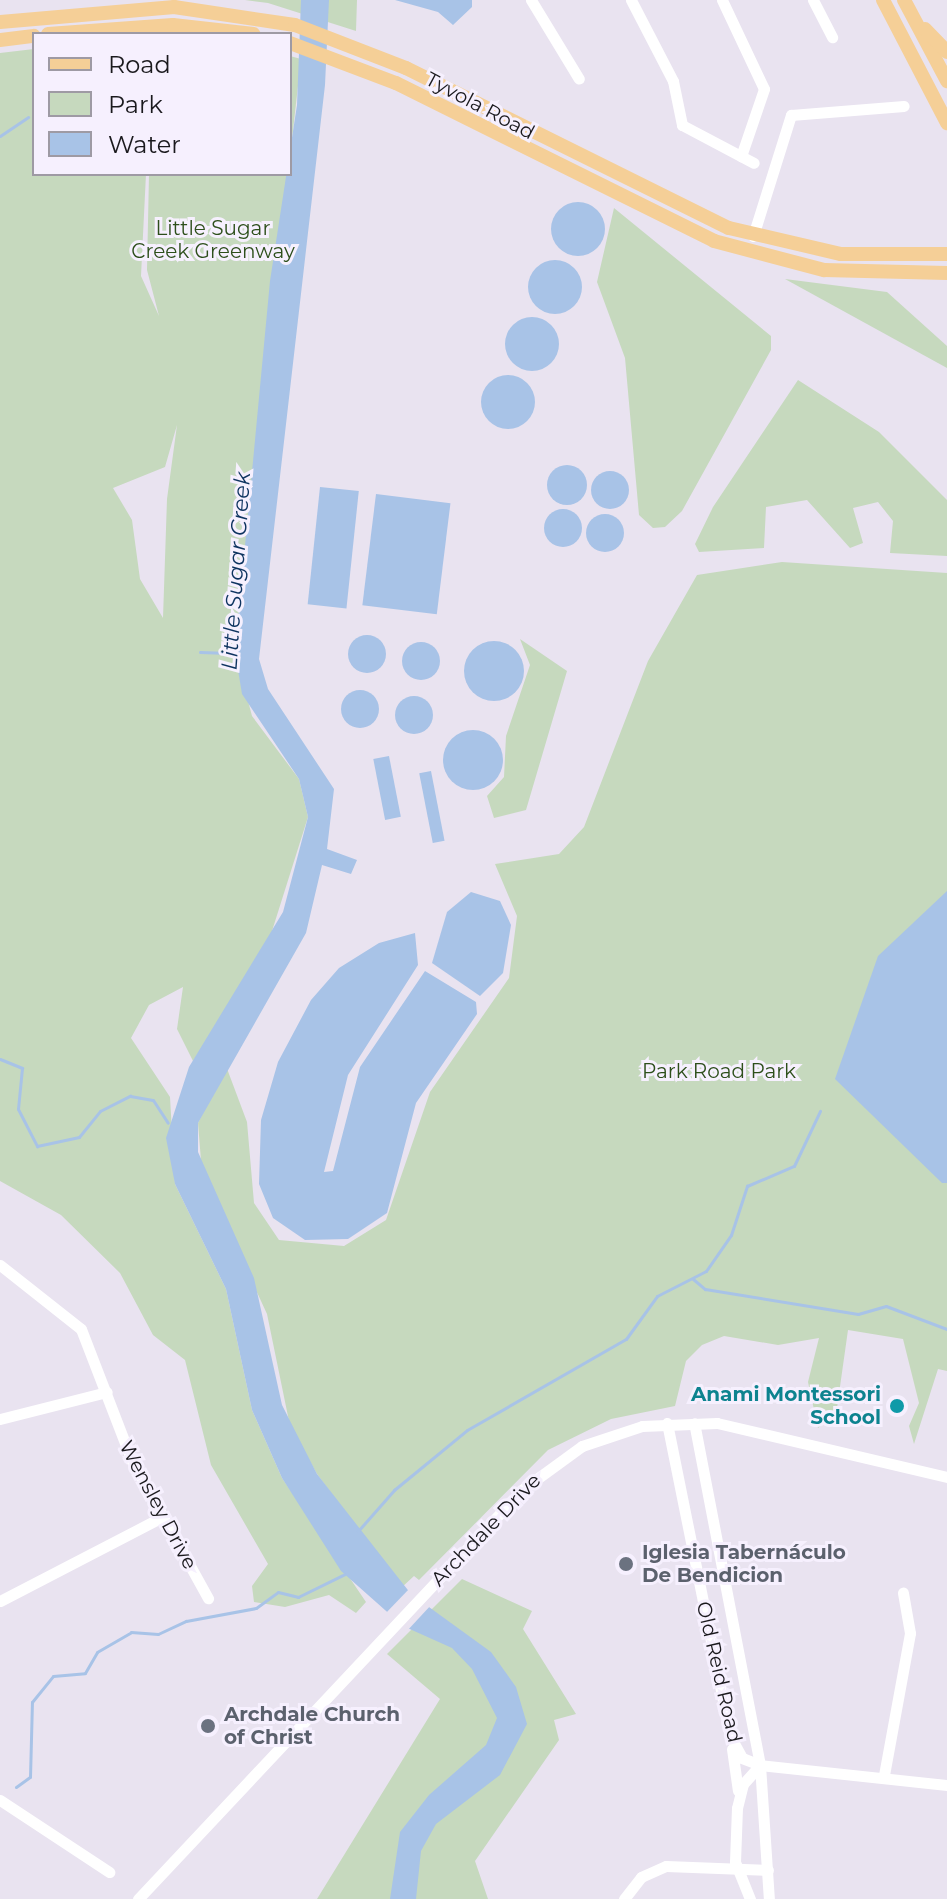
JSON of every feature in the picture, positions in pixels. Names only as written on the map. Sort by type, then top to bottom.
[{"type":"main road","points":[[883,0],[947,123]]},
{"type":"main road","points":[[904,0],[947,52]]},
{"type":"main road","points":[[904,0],[947,81]]},
{"type":"main road","name":"Tyvola Road","points":[[0,22],[174,7],[277,21],[352,44],[677,207],[753,236],[841,254],[947,254]]},
{"type":"main road","points":[[71,32],[151,25],[230,32]]},
{"type":"main road","points":[[0,40],[32,36]]},
{"type":"main road","name":"Tyvola Road","points":[[292,44],[351,63],[714,241],[824,270],[947,273]]},
{"type":"street","points":[[550,0],[534,4],[579,79]]},
{"type":"street","points":[[631,0],[673,81],[682,125],[754,163]]},
{"type":"street","points":[[722,0],[764,89],[741,156]]},
{"type":"street","points":[[813,0],[832,37]]},
{"type":"street","points":[[753,236],[791,115],[904,106]]},
{"type":"street","name":"Wensley Drive","points":[[0,1265],[68,1313],[92,1346],[107,1392],[162,1517],[208,1598]]},
{"type":"street","points":[[0,1419],[107,1392]]},
{"type":"street","name":"Archdale Drive","points":[[137,1898],[387,1632],[552,1464],[613,1433],[667,1423],[694,1423],[947,1477]]},
{"type":"street","name":"Old Reid Road","points":[[667,1423],[730,1736],[742,1758],[760,1765],[884,1775],[947,1785]]},
{"type":"street","name":"Old Reid Road","points":[[694,1423],[760,1765]]},
{"type":"street","points":[[0,1601],[162,1517]]},
{"type":"street","points":[[884,1775],[910,1633],[903,1593]]},
{"type":"street","points":[[730,1736],[738,1799],[737,1869],[750,1899]]},
{"type":"street","points":[[738,1799],[760,1765]]},
{"type":"street","points":[[760,1765],[769,1899]]},
{"type":"street","points":[[0,1800],[109,1872]]},
{"type":"street","points":[[624,1899],[660,1867],[768,1870]]},
{"type":"green space","points":[[245,0],[357,0],[356,31],[268,3]]},
{"type":"green space","name":"Little Sugar Creek Greenway","points":[[32,49],[32,176],[146,176],[141,276],[159,316],[147,270],[149,176],[287,176],[235,652],[252,716],[299,779],[308,817],[266,950],[193,1061],[177,1029],[183,987],[149,1005],[131,1038],[170,1097],[175,1184],[226,1289],[252,1410],[282,1478],[366,1602],[356,1613],[329,1595],[285,1607],[254,1602],[252,1586],[268,1564],[211,1465],[185,1360],[153,1335],[120,1273],[61,1215],[0,1181],[0,53]],"holes":[[[177,425],[167,499],[163,618],[140,579],[132,520],[113,488],[165,467]]]},
{"type":"green space","points":[[292,57],[301,59],[292,139]]},
{"type":"green space","points":[[614,208],[771,336],[771,350],[682,511],[665,527],[653,528],[639,515],[625,358],[597,282]]},
{"type":"green space","points":[[785,279],[887,292],[947,346],[947,368]]},
{"type":"green space","points":[[798,380],[879,432],[947,500],[947,556],[890,553],[893,521],[878,502],[853,508],[863,543],[850,548],[807,500],[766,507],[764,548],[699,552],[695,544],[713,507]]},
{"type":"green space","name":"Park Road Park","points":[[782,562],[947,573],[947,1371],[938,1369],[914,1444],[909,1426],[919,1403],[903,1339],[848,1330],[836,1415],[818,1428],[808,1382],[819,1338],[778,1345],[724,1336],[702,1345],[686,1361],[675,1406],[611,1419],[548,1450],[419,1580],[414,1576],[401,1588],[317,1474],[290,1426],[267,1314],[202,1173],[198,1123],[226,1066],[247,1122],[254,1203],[279,1240],[344,1246],[386,1220],[430,1092],[509,978],[517,916],[495,864],[559,854],[584,827],[648,661],[697,575]]},
{"type":"green space","points":[[520,639],[567,671],[526,810],[494,818],[487,796],[504,777],[506,736],[530,665]]},
{"type":"green space","points":[[462,1579],[532,1611],[523,1629],[576,1714],[554,1720],[559,1740],[475,1861],[488,1899],[317,1899],[440,1699],[387,1654]]},
{"type":"water","points":[[301,0],[329,0],[325,85],[259,659],[268,689],[334,789],[327,849],[357,860],[351,874],[322,865],[306,933],[198,1123],[198,1152],[254,1278],[282,1405],[317,1474],[411,1594],[491,1652],[516,1687],[527,1724],[500,1775],[436,1824],[421,1851],[416,1899],[390,1899],[400,1832],[429,1795],[486,1745],[497,1718],[472,1669],[452,1648],[403,1626],[341,1571],[282,1478],[252,1410],[226,1289],[175,1184],[166,1138],[189,1067],[283,912],[308,817],[299,779],[242,694],[235,652],[270,281],[286,176],[292,176],[292,138],[297,105]]},
{"type":"water","points":[[395,0],[472,0],[472,7],[453,25],[438,12]]},
{"type":"water","points":[[578,202],[597,210],[605,229],[597,248],[578,256],[559,248],[551,229],[559,210]]},
{"type":"water","points":[[555,260],[574,268],[582,287],[574,306],[555,314],[536,306],[528,287],[536,268]]},
{"type":"water","points":[[532,317],[551,325],[559,344],[551,363],[532,371],[513,363],[505,344],[513,325]]},
{"type":"water","points":[[508,375],[527,383],[535,402],[527,421],[508,429],[489,421],[481,402],[489,383]]},
{"type":"water","points":[[567,465],[581,471],[587,485],[581,499],[567,505],[553,499],[547,485],[553,471]]},
{"type":"water","points":[[610,471],[623,477],[629,490],[623,503],[610,509],[597,503],[591,490],[597,477]]},
{"type":"water","points":[[320,487],[359,491],[346,608],[308,604]]},
{"type":"water","points":[[376,494],[450,503],[437,614],[362,605]]},
{"type":"water","points":[[563,509],[576,515],[582,528],[576,541],[563,547],[550,541],[544,528],[550,515]]},
{"type":"water","points":[[605,514],[618,520],[624,533],[618,546],[605,552],[592,546],[586,533],[592,520]]},
{"type":"water","points":[[367,635],[380,641],[386,654],[380,667],[367,673],[354,667],[348,654],[354,641]]},
{"type":"water","points":[[494,641],[505,643],[515,650],[522,660],[522,682],[515,692],[505,699],[494,701],[483,699],[473,692],[466,682],[464,671],[466,660],[473,650],[483,643]]},
{"type":"water","points":[[421,642],[434,648],[440,661],[434,674],[421,680],[408,674],[402,661],[408,648]]},
{"type":"water","points":[[360,690],[373,696],[379,709],[373,722],[360,728],[347,722],[341,709],[347,696]]},
{"type":"water","points":[[414,696],[427,702],[433,715],[427,728],[414,734],[401,728],[395,715],[401,702]]},
{"type":"water","points":[[473,730],[484,732],[494,739],[501,749],[501,771],[494,781],[484,788],[473,790],[462,788],[452,781],[445,771],[443,760],[445,749],[452,739],[462,732]]},
{"type":"water","points":[[389,756],[401,817],[385,820],[373,759]]},
{"type":"water","points":[[431,771],[445,841],[433,843],[419,773]]},
{"type":"water","points":[[947,891],[947,1183],[942,1183],[835,1079],[878,956]]},
{"type":"water","points":[[471,892],[500,901],[511,925],[503,973],[480,996],[432,963],[447,912]]},
{"type":"water","points":[[415,933],[418,965],[348,1075],[324,1172],[333,1171],[360,1067],[425,971],[476,1002],[477,1014],[416,1103],[387,1213],[348,1239],[305,1240],[273,1218],[259,1184],[261,1120],[278,1062],[311,1000],[339,968],[379,943]]},
{"type":"pier","points":[[410,1588],[432,1604],[406,1632],[384,1615]]},
{"type":"waterway","points":[[0,136],[28,117]]},
{"type":"waterway","name":"Little Sugar Creek","points":[[200,652],[236,653]]},
{"type":"waterway","points":[[0,1059],[22,1068],[18,1109],[37,1146],[79,1137],[100,1111],[130,1096],[153,1100],[168,1123]]},
{"type":"waterway","points":[[358,1531],[394,1490],[467,1430],[626,1339],[657,1296],[706,1271],[731,1235],[747,1186],[794,1166],[820,1111]]},
{"type":"waterway","points":[[693,1279],[705,1289],[858,1314],[886,1306],[947,1329]]},
{"type":"waterway","points":[[16,1787],[30,1777],[32,1702],[53,1676],[85,1673],[97,1652],[131,1632],[158,1634],[186,1621],[256,1608],[278,1592],[298,1597],[345,1574]]},
{"type":"place","name":"Anami Montessori School","points":[[897,1406]]},
{"type":"place","name":"Iglesia Tabernáculo De Bendicion","points":[[626,1564]]},
{"type":"place","name":"Archdale Church of Christ","points":[[208,1726]]}]
